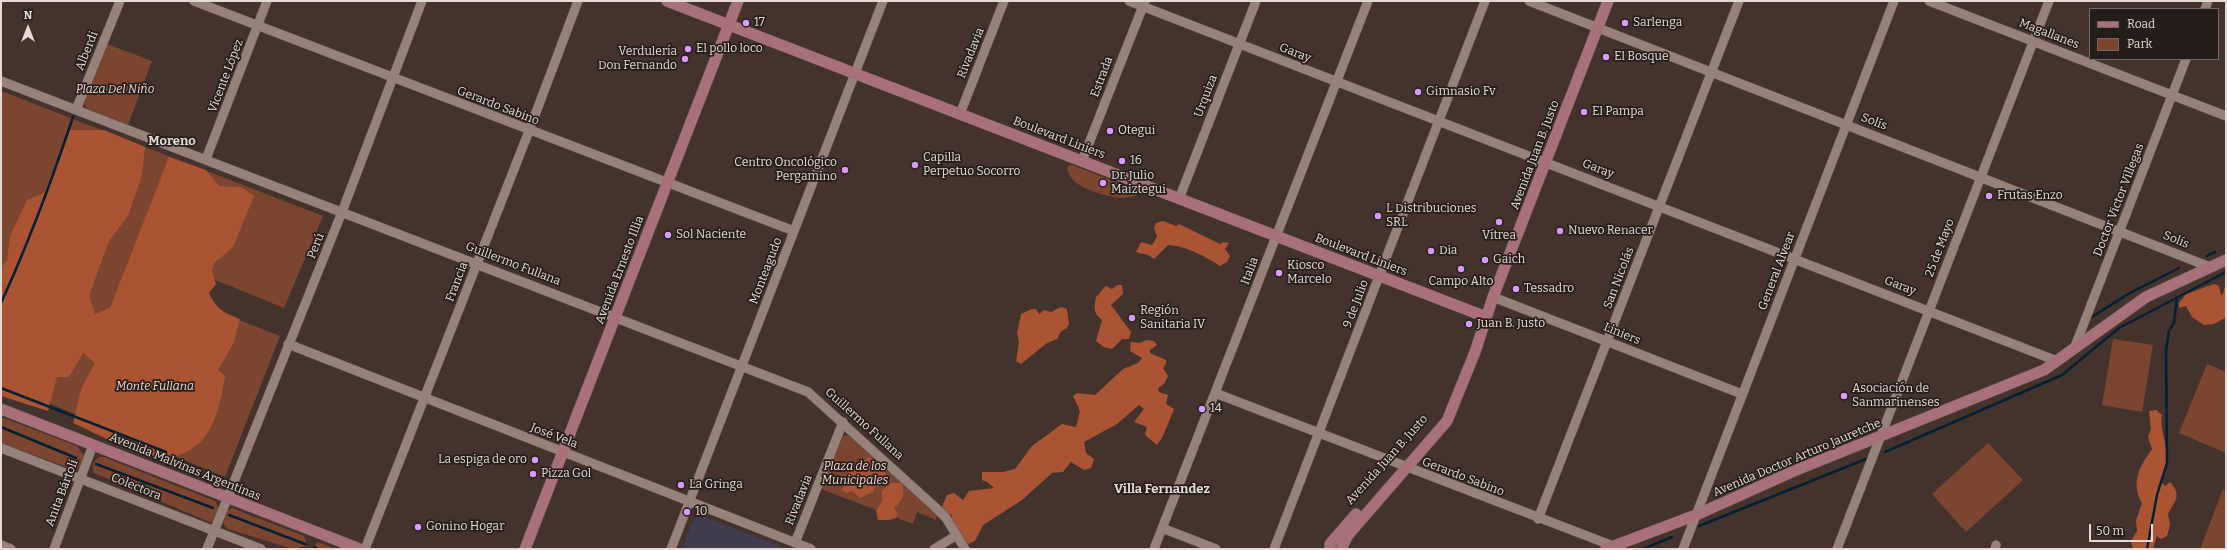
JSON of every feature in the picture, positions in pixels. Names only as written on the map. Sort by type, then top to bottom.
[{"type":"main road","name":"Boulevard Liniers","points":[[667,1],[1486,318]]},
{"type":"main road","name":"Avenida Ernesto Illia","points":[[525,549],[564,453],[667,182],[738,1]]},
{"type":"main road","name":"Avenida Juan B. Justo","points":[[1332,548],[1348,535],[1442,418],[1486,318],[1608,1]]},
{"type":"main road","name":"Avenida Doctor Arturo Jauretche","points":[[1610,548],[2044,370],[2146,297],[2226,260]]},
{"type":"main road","name":"Avenida Malvinas Argentinas","points":[[1,409],[360,549]]},
{"type":"main road","name":"Avenida Juan B. Justo","points":[[1332,548],[1403,467]]},
{"type":"street","name":"Alberdi","points":[[76,110],[120,1]]},
{"type":"street","name":"Gerardo Sabino","points":[[194,1],[393,79],[794,231]]},
{"type":"street","name":"Vicente López","points":[[206,159],[267,1]]},
{"type":"street","name":"Perú","points":[[207,549],[342,212],[422,1]]},
{"type":"street","name":"Francia","points":[[365,549],[529,131],[578,1]]},
{"type":"street","name":"Monteagudo","points":[[671,549],[883,1]]},
{"type":"street","name":"Rivadavia","points":[[960,114],[1004,1]]},
{"type":"street","name":"Garay","points":[[1129,1],[1144,4],[1239,44],[1795,258],[2057,361]]},
{"type":"street","name":"Urquiza","points":[[1180,199],[1256,1]]},
{"type":"street","name":"Italia","points":[[1154,549],[1368,1]]},
{"type":"street","name":"9 de Julio","points":[[1274,549],[1485,1]]},
{"type":"street","name":"Solís","points":[[1529,1],[2119,230],[2210,267]]},
{"type":"street","name":"San Nicolás","points":[[1538,519],[1739,1]]},
{"type":"street","name":"General Alvear","points":[[1682,549],[1894,1]]},
{"type":"street","name":"Magallanes","points":[[1929,1],[2226,116]]},
{"type":"street","name":"25 de Mayo","points":[[1837,549],[2049,1]]},
{"type":"street","name":"Estrada","points":[[1082,161],[1144,4]]},
{"type":"street","name":"Doctor Victor Villegas","points":[[2074,349],[2186,60]]},
{"type":"street","name":"Guillermo Fullana","points":[[1,81],[808,392],[843,422],[935,507],[946,518],[965,549]]},
{"type":"street","name":"Liniers","points":[[1493,297],[1608,340],[1742,394]]},
{"type":"street","name":"José Vela","points":[[288,344],[811,549]]},
{"type":"street","name":"Gerardo Sabino","points":[[1215,393],[1610,548]]},
{"type":"street","name":"Rivadavia","points":[[795,543],[843,422]]},
{"type":"street","name":"Anita Bártoli","points":[[54,549],[93,444]]},
{"type":"street","name":"Colectora","points":[[1,448],[261,549]]},
{"type":"street","points":[[1162,528],[1216,549]]},
{"type":"street","points":[[934,549],[957,534]]},
{"type":"street","points":[[1,545],[11,549]]},
{"type":"shaded area","points":[[697,514],[788,549],[682,549]]},
{"type":"green space","name":"Plaza Del Niño","points":[[107,44],[152,61],[128,125],[88,109],[84,104]]},
{"type":"green space","name":"Monte Fullana","points":[[1,91],[323,216],[284,308],[159,257],[147,284],[280,336],[225,477],[1,383]]},
{"type":"green space","name":"Monte Fullana","points":[[69,130],[104,130],[145,147],[142,175],[128,216],[109,241],[89,296],[95,314],[110,308],[169,157],[206,170],[219,186],[241,187],[254,196],[233,247],[214,263],[212,272],[216,284],[209,293],[212,299],[221,310],[240,319],[234,342],[218,370],[225,376],[217,412],[213,423],[200,442],[191,450],[172,458],[164,459],[153,457],[118,444],[73,423],[81,389],[95,363],[83,353],[69,377],[57,377],[48,411],[1,396],[1,267],[7,261],[10,236],[27,200],[44,193]]},
{"type":"green space","points":[[1072,165],[1134,189],[1137,195],[1123,198],[1115,197],[1097,193],[1081,186],[1071,178],[1067,169],[1068,166]]},
{"type":"green space","points":[[1163,221],[1176,226],[1179,224],[1220,244],[1223,242],[1229,243],[1225,249],[1230,256],[1227,262],[1220,266],[1195,252],[1182,247],[1168,245],[1154,259],[1148,255],[1136,252],[1141,242],[1152,245],[1157,237],[1154,228],[1156,223]]},
{"type":"green space","points":[[2226,282],[2225,318],[2214,324],[2204,325],[2192,317],[2186,306],[2179,308],[2179,303],[2186,294],[2214,284],[2219,286],[2221,295],[2223,294]]},
{"type":"green space","points":[[1117,285],[1122,285],[1123,294],[1111,305],[1131,332],[1129,339],[1122,339],[1112,349],[1104,347],[1096,341],[1102,320],[1096,313],[1095,304],[1096,297],[1106,286],[1112,289]]},
{"type":"green space","points":[[1061,307],[1067,309],[1069,324],[1066,329],[1061,331],[1057,339],[1047,343],[1021,364],[1016,361],[1019,342],[1017,333],[1021,314],[1032,309],[1036,309],[1039,314],[1044,310],[1051,312]]},
{"type":"green space","points":[[2113,339],[2153,345],[2142,412],[2102,405]]},
{"type":"green space","points":[[1147,340],[1154,341],[1157,345],[1150,350],[1150,353],[1166,360],[1166,364],[1163,368],[1168,376],[1164,384],[1158,388],[1159,392],[1168,395],[1166,404],[1174,409],[1163,436],[1157,445],[1145,435],[1147,427],[1134,422],[1144,409],[1139,405],[1117,424],[1084,442],[1086,453],[1094,459],[1091,468],[1084,470],[1071,462],[1063,472],[1052,473],[1022,500],[983,525],[975,541],[968,544],[950,520],[952,515],[946,514],[941,509],[947,495],[954,493],[963,500],[969,491],[994,488],[982,480],[982,472],[1003,472],[1015,469],[1032,446],[1062,424],[1076,427],[1080,411],[1073,396],[1077,393],[1095,395],[1123,369],[1138,363],[1142,358],[1130,351],[1131,342],[1140,343]]},
{"type":"green space","points":[[2207,364],[2226,372],[2226,453],[2179,433]]},
{"type":"green space","points":[[2156,410],[2162,415],[2162,428],[2167,455],[2166,468],[2161,482],[2165,486],[2170,482],[2177,495],[2168,514],[2170,525],[2167,536],[2161,539],[2157,536],[2153,548],[2133,549],[2131,541],[2137,531],[2136,520],[2142,503],[2138,496],[2137,489],[2138,475],[2140,468],[2152,449],[2148,437],[2151,429],[2149,411]]},
{"type":"green space","points":[[1,417],[77,446],[84,456],[79,468],[75,470],[1,443]]},
{"type":"green space","name":"Plaza de los Municipales","points":[[846,435],[852,437],[937,515],[936,520],[917,512],[913,524],[821,489],[841,438]]},
{"type":"green space","points":[[1988,443],[2023,480],[1966,532],[1932,494]]},
{"type":"green space","points":[[99,457],[104,457],[215,501],[219,508],[212,523],[94,473],[93,468],[95,460]]},
{"type":"green space","points":[[869,457],[883,468],[887,480],[886,485],[875,487],[873,492],[860,498],[852,491],[846,493],[842,490],[849,471]]},
{"type":"green space","points":[[892,483],[902,483],[903,487],[901,500],[894,507],[897,514],[896,518],[890,520],[878,520],[876,511],[882,501],[882,490]]},
{"type":"green space","points":[[2223,489],[2226,490],[2226,549],[2200,549]]},
{"type":"green space","points":[[232,508],[304,536],[306,541],[305,546],[293,549],[228,529],[223,523],[227,511]]},
{"type":"green space","points":[[318,542],[335,549],[311,549]]},
{"type":"waterway","points":[[1,303],[40,211],[73,117]]},
{"type":"waterway","points":[[2207,256],[2215,252]]},
{"type":"waterway","points":[[2092,317],[2128,294],[2179,268]]},
{"type":"waterway","points":[[1885,452],[2062,375],[2119,328],[2226,272]]},
{"type":"waterway","points":[[2147,549],[2157,495],[2167,463],[2166,350],[2169,331],[2174,323],[2177,297]]},
{"type":"waterway","points":[[1,388],[166,452]]},
{"type":"waterway","points":[[1,427],[76,458]]},
{"type":"waterway","points":[[1699,526],[1866,459]]},
{"type":"waterway","points":[[96,464],[213,508]]},
{"type":"waterway","points":[[229,515],[305,544]]},
{"type":"waterway","points":[[1643,549],[1672,537]]},
{"type":"waterway","points":[[314,547],[318,549]]},
{"type":"place","name":"17","points":[[746,23]]},
{"type":"place","name":"Sarlenga","points":[[1625,23]]},
{"type":"place","name":"El pollo loco","points":[[688,49]]},
{"type":"place","name":"El Bosque","points":[[1606,57]]},
{"type":"place","name":"Verdulería Don Fernando","points":[[685,59]]},
{"type":"place","name":"Gimnasio Fv","points":[[1418,92]]},
{"type":"place","name":"El Pampa","points":[[1584,112]]},
{"type":"place","name":"Otegui","points":[[1110,131]]},
{"type":"place","name":"16","points":[[1122,161]]},
{"type":"place","name":"Capilla Perpetuo Socorro","points":[[915,165]]},
{"type":"place","name":"Centro Oncológico Pergamino","points":[[845,170]]},
{"type":"place","name":"Dr. Julio Maiztegui","points":[[1103,183]]},
{"type":"place","name":"Frutas Enzo","points":[[1989,196]]},
{"type":"place","name":"L Distribuciones SRL","points":[[1378,216]]},
{"type":"place","name":"Vítrea","points":[[1499,222]]},
{"type":"place","name":"Nuevo Renacer","points":[[1560,231]]},
{"type":"place","name":"Sol Naciente","points":[[668,235]]},
{"type":"place","name":"Dia","points":[[1431,251]]},
{"type":"place","name":"Gaich","points":[[1485,260]]},
{"type":"place","name":"Campo Alto","points":[[1461,269]]},
{"type":"place","name":"Kiosco Marcelo","points":[[1279,273]]},
{"type":"place","name":"Tessadro","points":[[1516,289]]},
{"type":"place","name":"Región Sanitaria IV","points":[[1132,318]]},
{"type":"place","name":"Juan B. Justo","points":[[1469,324]]},
{"type":"place","name":"Asociación de Sanmarinenses","points":[[1844,396]]},
{"type":"place","name":"14","points":[[1202,409]]},
{"type":"place","name":"La espiga de oro","points":[[535,460]]},
{"type":"place","name":"Pizza Gol","points":[[533,474]]},
{"type":"place","name":"La Gringa","points":[[681,485]]},
{"type":"place","name":"10","points":[[687,512]]},
{"type":"place","name":"Gonino Hogar","points":[[418,527]]},
{"type":"district","name":"Moreno","points":[[172,141]]},
{"type":"district","name":"Villa Fernandez","points":[[1162,489]]}]
